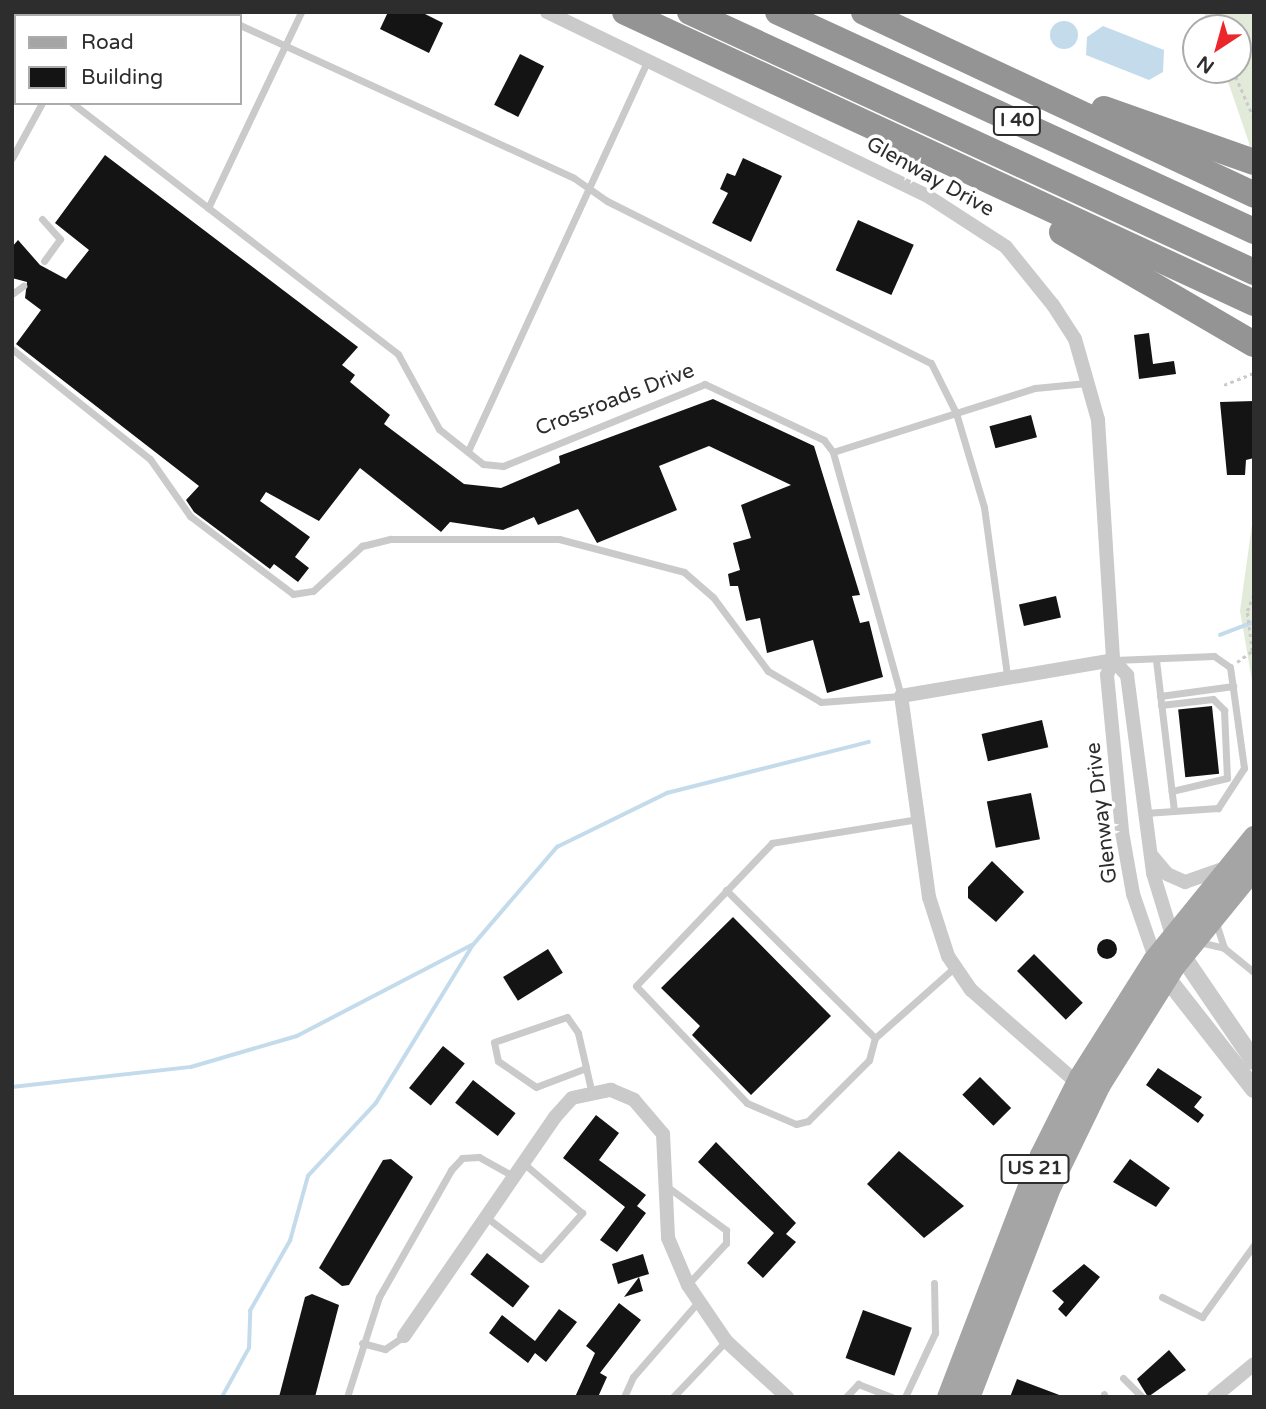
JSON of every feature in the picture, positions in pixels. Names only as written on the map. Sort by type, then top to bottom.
[{"type":"highway","points":[[625,12],[1253,302]]},
{"type":"highway","name":"I 40","points":[[690,12],[1254,272]]},
{"type":"highway","name":"I 40","points":[[778,12],[1254,231]]},
{"type":"highway","points":[[864,12],[1254,195]]},
{"type":"highway","points":[[951,53],[1254,162]]},
{"type":"highway","points":[[856,120],[1253,344]]},
{"type":"main road","name":"US 21","points":[[948,1397],[1041,1155],[1160,967],[1179,947],[1243,864]]},
{"type":"main road","name":"US 21","points":[[968,1397],[1085,1089]]},
{"type":"street","name":"Glenway Drive","points":[[547,12],[888,175],[984,230],[1053,304],[1091,382],[1113,660],[1107,675],[1122,832],[1133,894],[1160,967]]},
{"type":"street","name":"Glenway Drive","points":[[1113,660],[1126,675],[1149,848],[1179,947]]},
{"type":"street","points":[[1085,1089],[971,990],[935,925],[901,696],[1007,674],[1113,660]]},
{"type":"street","name":"Glenway Drive","points":[[1149,848],[1164,871],[1185,882],[1204,880],[1243,864]]},
{"type":"street","points":[[1179,947],[1254,1061]]},
{"type":"street","points":[[1160,967],[1254,1089]]},
{"type":"street","points":[[404,1336],[513,1176],[572,1098],[591,1090],[634,1100],[650,1115],[667,1149],[668,1238],[688,1285],[726,1341],[787,1397]]},
{"type":"street","points":[[1214,1397],[1254,1364]]},
{"type":"lane","points":[[208,208],[302,12]]},
{"type":"lane","points":[[242,26],[589,187],[898,342],[931,363],[956,413],[984,507],[1007,674]]},
{"type":"lane","points":[[468,452],[648,60]]},
{"type":"lane","points":[[12,158],[41,105]]},
{"type":"lane","name":"Crossroads Drive","points":[[75,105],[398,355],[439,429],[483,464],[503,466],[705,384],[824,440],[833,452]]},
{"type":"lane","points":[[42,219],[60,239],[44,261]]},
{"type":"lane","points":[[14,295],[23,286]]},
{"type":"lane","points":[[12,349],[150,459],[190,516],[293,594],[313,591],[362,546],[391,539],[559,539],[684,572],[713,597],[768,671],[821,702],[901,696],[833,452],[1035,388],[1091,382]]},
{"type":"lane","points":[[1113,660],[1214,656],[1230,667],[1244,768],[1218,808],[1145,813]]},
{"type":"lane","points":[[1156,660],[1174,811]]},
{"type":"lane","points":[[1161,700],[1233,686]]},
{"type":"lane","points":[[1161,700],[1213,699],[1224,710],[1227,778],[1172,791]]},
{"type":"lane","points":[[918,819],[772,843],[636,986],[747,1103],[787,1123],[808,1121],[869,1060],[875,1038],[956,967]]},
{"type":"lane","points":[[1224,948],[1217,919],[1243,864]]},
{"type":"lane","points":[[726,890],[875,1038]]},
{"type":"lane","points":[[1179,947],[1202,942],[1224,948],[1254,972]]},
{"type":"lane","points":[[586,1068],[536,1087],[498,1062],[494,1042],[567,1017],[578,1032],[591,1090]]},
{"type":"lane","points":[[347,1397],[362,1343],[379,1297],[451,1170],[462,1158],[479,1157],[513,1176]]},
{"type":"lane","points":[[486,1216],[541,1259],[582,1213],[523,1163]]},
{"type":"lane","points":[[669,1188],[726,1230],[726,1242],[688,1285]]},
{"type":"lane","points":[[1162,1297],[1202,1317],[1254,1245]]},
{"type":"lane","points":[[905,1397],[935,1333],[934,1283]]},
{"type":"lane","points":[[624,1397],[633,1377],[698,1302]]},
{"type":"lane","points":[[362,1343],[385,1349],[404,1336]]},
{"type":"lane","points":[[673,1397],[726,1341]]},
{"type":"lane","points":[[1124,1378],[1142,1397]]},
{"type":"lane","points":[[846,1397],[858,1384],[891,1397]]},
{"type":"path","points":[[1239,84],[1254,118]]},
{"type":"path","points":[[1224,385],[1254,373]]},
{"type":"path","points":[[1230,667],[1252,650],[1253,634],[1247,611],[1254,594]]},
{"type":"green space","points":[[1254,12],[1254,234],[1249,143],[1229,84],[1252,84],[1252,14],[1205,14]]},
{"type":"green space","points":[[1254,510],[1254,692],[1240,611]]},
{"type":"water","points":[[1064,21],[1074,25],[1078,35],[1074,45],[1064,49],[1054,45],[1050,35],[1054,25]]},
{"type":"water","points":[[1103,26],[1164,50],[1163,72],[1149,80],[1086,55],[1087,37]]},
{"type":"building","points":[[388,12],[421,12],[443,23],[429,53],[380,29]]},
{"type":"building","points":[[520,54],[544,66],[518,117],[494,105]]},
{"type":"building","points":[[105,155],[358,347],[342,365],[355,375],[350,382],[390,415],[384,424],[464,484],[501,488],[560,463],[559,456],[713,399],[814,446],[860,595],[852,596],[860,623],[869,621],[883,677],[827,693],[813,640],[767,653],[760,618],[746,621],[738,586],[730,586],[728,574],[740,570],[733,543],[751,538],[741,505],[791,485],[709,446],[659,466],[677,510],[597,543],[578,509],[538,525],[534,517],[503,530],[450,522],[441,532],[360,468],[319,521],[266,492],[260,501],[310,537],[295,557],[309,568],[298,582],[274,564],[270,569],[194,512],[186,500],[199,486],[16,344],[41,310],[25,298],[27,282],[12,278],[12,247],[18,240],[40,265],[66,279],[89,250],[55,223]]},
{"type":"building","points":[[743,158],[782,176],[751,242],[712,223],[728,193],[720,189],[727,173],[735,176]]},
{"type":"building","points":[[858,220],[914,245],[891,295],[836,270]]},
{"type":"building","points":[[1149,333],[1153,364],[1174,361],[1176,374],[1139,379],[1134,335]]},
{"type":"building","points":[[1254,401],[1254,458],[1246,460],[1245,475],[1227,475],[1220,402]]},
{"type":"building","points":[[1031,415],[1037,437],[995,448],[989,426]]},
{"type":"building","points":[[1056,596],[1061,617],[1024,626],[1019,605]]},
{"type":"building","points":[[1212,706],[1219,774],[1185,777],[1178,710]]},
{"type":"building","points":[[1042,720],[1048,747],[988,761],[982,734]]},
{"type":"building","points":[[1031,793],[1040,839],[996,848],[987,802]]},
{"type":"building","points":[[992,861],[1024,892],[996,922],[968,898],[968,887]]},
{"type":"building","points":[[733,917],[831,1016],[751,1095],[692,1035],[700,1026],[661,988]]},
{"type":"building","points":[[1107,939],[1114,942],[1117,949],[1114,956],[1107,959],[1100,956],[1097,949],[1100,942]]},
{"type":"building","points":[[548,949],[563,973],[518,1001],[503,977]]},
{"type":"building","points":[[1034,954],[1083,1003],[1066,1020],[1017,971]]},
{"type":"building","points":[[443,1046],[465,1064],[431,1106],[409,1088]]},
{"type":"building","points":[[1158,1068],[1202,1097],[1194,1107],[1204,1115],[1198,1123],[1146,1085]]},
{"type":"building","points":[[980,1077],[1011,1108],[993,1126],[962,1095]]},
{"type":"building","points":[[473,1080],[516,1113],[498,1136],[455,1103]]},
{"type":"building","points":[[596,1115],[619,1133],[599,1160],[646,1195],[637,1206],[646,1213],[617,1252],[600,1240],[625,1207],[563,1158]]},
{"type":"building","points":[[716,1142],[796,1223],[786,1234],[796,1242],[763,1278],[747,1263],[774,1233],[698,1162]]},
{"type":"building","points":[[899,1151],[964,1206],[924,1238],[867,1184]]},
{"type":"building","points":[[391,1159],[413,1177],[349,1285],[342,1286],[319,1268],[383,1160]]},
{"type":"building","points":[[1130,1159],[1170,1188],[1156,1207],[1113,1182]]},
{"type":"building","points":[[487,1253],[530,1286],[513,1308],[470,1274]]},
{"type":"building","points":[[643,1254],[649,1274],[618,1284],[612,1264]]},
{"type":"building","points":[[1084,1264],[1100,1277],[1066,1317],[1058,1309],[1064,1302],[1052,1291]]},
{"type":"building","points":[[639,1277],[643,1291],[624,1297]]},
{"type":"building","points":[[312,1294],[339,1305],[315,1397],[279,1397],[305,1297]]},
{"type":"building","points":[[619,1303],[641,1320],[600,1373],[607,1377],[598,1397],[575,1397],[595,1353],[586,1346]]},
{"type":"building","points":[[559,1309],[577,1322],[546,1362],[535,1353],[528,1363],[489,1333],[502,1315],[535,1341]]},
{"type":"building","points":[[863,1310],[912,1328],[894,1376],[846,1358]]},
{"type":"building","points":[[1169,1350],[1186,1370],[1148,1397],[1137,1379]]},
{"type":"building","points":[[1017,1379],[1062,1396],[1062,1397],[1010,1397]]},
{"type":"waterway","points":[[1220,635],[1254,622]]},
{"type":"waterway","points":[[222,1397],[249,1348],[250,1311],[290,1241],[308,1176],[376,1103],[473,945],[557,847],[667,793],[869,742]]},
{"type":"waterway","points":[[12,1087],[191,1067],[297,1036],[472,945]]}]
